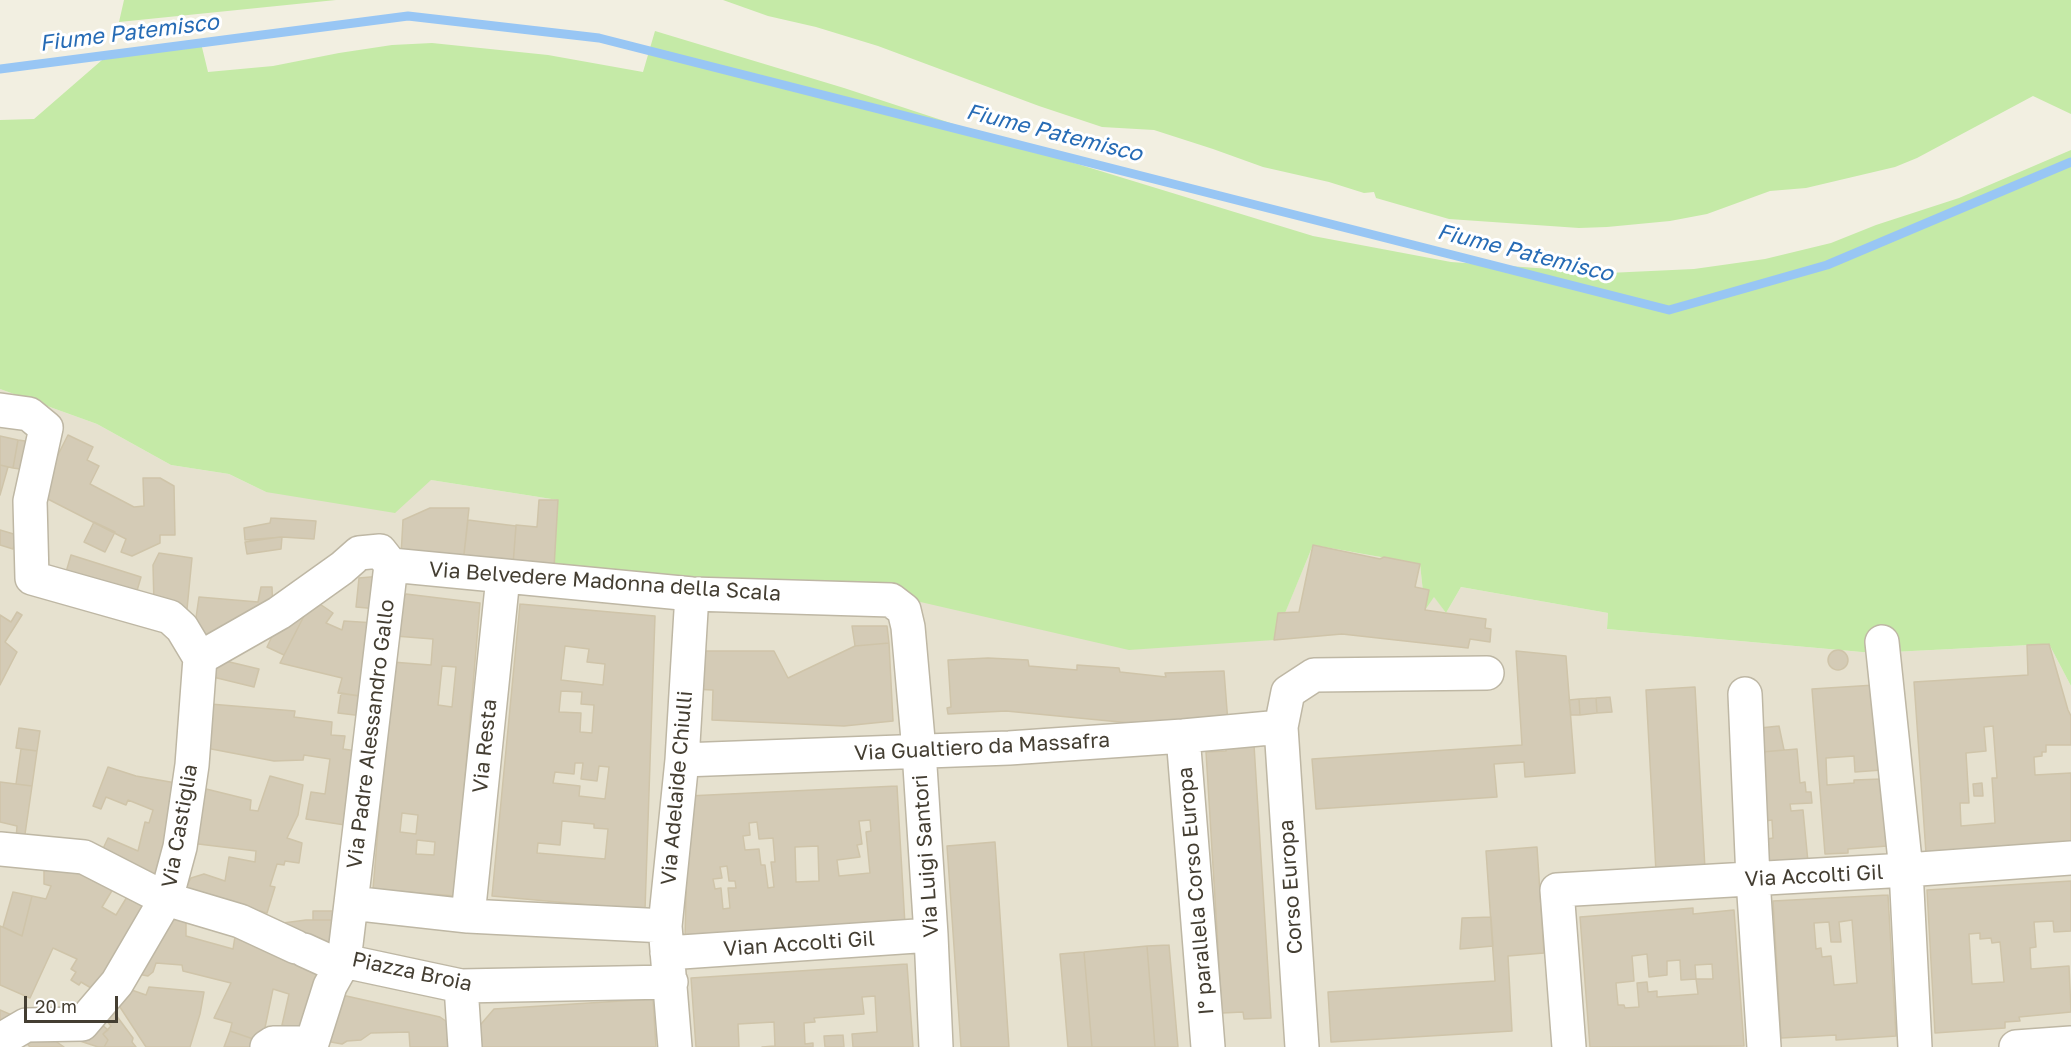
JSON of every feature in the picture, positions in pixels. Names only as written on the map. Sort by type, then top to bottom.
[{"type":"street","points":[[0,410],[29,414],[46,428],[30,501],[32,578],[171,617],[182,628],[200,658],[279,613],[359,553],[380,551],[392,565]]},
{"type":"street","name":"Via Belvedere Madonna della Scala","points":[[392,565],[692,594],[891,600]]},
{"type":"street","name":"Via Padre Alessandro Gallo","points":[[351,903],[392,565]]},
{"type":"street","name":"Via Resta","points":[[468,916],[502,577]]},
{"type":"street","name":"Via Adelaide Chiulli","points":[[675,1047],[668,954],[692,594]]},
{"type":"street","name":"Via Luigi Santori","points":[[891,600],[904,610],[908,627],[919,751],[936,1047]]},
{"type":"street","points":[[1882,642],[1906,870],[1915,1047]]},
{"type":"street","name":"Via Castiglia","points":[[0,1044],[9,1035],[26,1025],[82,1024],[117,983],[166,899],[180,847],[192,765],[200,658]]},
{"type":"street","name":"Corso Europa","points":[[1302,1047],[1281,727],[1288,692],[1314,675],[1487,673]]},
{"type":"street","points":[[1745,694],[1753,879],[1764,1047]]},
{"type":"street","name":"Via Gualtiero da Massafra","points":[[682,759],[1009,748],[1281,727]]},
{"type":"street","name":"I° parallela Corso Europa","points":[[1183,736],[1208,1047]]},
{"type":"street","points":[[0,849],[84,857],[166,899],[240,921],[326,960],[344,961],[330,986],[312,1043],[273,1043],[267,1047]]},
{"type":"street","name":"Via Accolti Gil","points":[[1569,1047],[1557,890],[2071,858]]},
{"type":"street","points":[[351,903],[468,916],[668,954]]},
{"type":"street","name":"Piazza Broia","points":[[351,903],[344,961],[461,986],[668,954]]},
{"type":"street","name":"Vian Accolti Gil","points":[[668,954],[931,935]]},
{"type":"street","points":[[461,986],[465,1047]]},
{"type":"street","points":[[2016,1047],[2071,1043]]},
{"type":"shaded area","points":[[0,389],[97,424],[171,465],[229,474],[266,492],[431,480],[558,500],[554,567],[877,592],[1274,639],[1313,545],[1420,564],[1425,609],[1434,596],[1446,613],[1461,587],[1608,613],[1607,629],[1873,653],[2049,644],[2071,686],[2071,1047],[0,1047]]},
{"type":"green space","points":[[124,0],[336,0],[119,22]]},
{"type":"green space","points":[[723,0],[2071,0],[2071,114],[2033,96],[1917,158],[1895,167],[1806,188],[1770,191],[1707,214],[1670,221],[1579,228],[1449,219],[1376,198],[1374,192],[1364,193],[1329,182],[1263,167],[1154,130],[1102,127],[878,46],[816,27],[768,16]]},
{"type":"green space","points":[[655,31],[1313,236],[1451,262],[1608,273],[1694,269],[1765,259],[1831,243],[1876,225],[1959,198],[2071,150],[2071,686],[2049,644],[1873,653],[1607,629],[1608,613],[1461,587],[1446,613],[1434,597],[1425,610],[1420,564],[1313,545],[1274,640],[1129,650],[877,592],[554,568],[558,500],[431,480],[395,513],[266,492],[229,474],[171,465],[97,424],[0,389],[0,120],[34,119],[102,60],[200,39],[208,72],[273,66],[392,45],[432,43],[548,55],[643,72]]},
{"type":"building","points":[[68,435],[93,447],[87,460],[99,466],[90,484],[134,507],[144,506],[143,478],[160,478],[174,486],[175,535],[160,535],[160,543],[132,556],[121,552],[126,539],[38,494]]},
{"type":"building","points":[[0,436],[18,440],[13,468],[0,465]]},
{"type":"building","points":[[18,440],[32,442],[27,470],[13,468]]},
{"type":"building","points":[[0,465],[8,467],[0,495]]},
{"type":"building","points":[[539,500],[558,500],[554,568],[513,565],[516,525],[537,527]]},
{"type":"building","points":[[430,508],[469,508],[463,563],[401,556],[403,520]]},
{"type":"building","points":[[271,518],[316,521],[314,539],[282,537],[245,540],[244,528],[270,523]]},
{"type":"building","points":[[468,520],[516,526],[513,565],[463,563]]},
{"type":"building","points":[[94,522],[115,532],[105,552],[84,542]]},
{"type":"building","points":[[0,530],[17,535],[13,549],[0,545]]},
{"type":"building","points":[[282,537],[281,549],[247,554],[245,542]]},
{"type":"building","points":[[1313,545],[1380,559],[1384,557],[1420,564],[1415,587],[1429,590],[1425,610],[1486,619],[1485,628],[1491,629],[1490,642],[1470,639],[1468,648],[1342,634],[1274,640],[1278,613],[1299,612]]},
{"type":"building","points":[[159,553],[192,558],[187,609],[154,605],[153,565]]},
{"type":"building","points":[[71,555],[141,577],[134,601],[64,579]]},
{"type":"building","points":[[382,576],[378,609],[356,607],[359,578]]},
{"type":"building","points":[[261,587],[272,587],[273,611],[199,642],[194,631],[199,597],[258,602]]},
{"type":"building","points":[[406,594],[480,603],[455,896],[373,889],[392,662],[431,665],[433,639],[395,636],[398,603]],"holes":[[[442,666],[456,667],[452,707],[438,705]],[[402,813],[418,815],[416,834],[400,832]],[[417,840],[435,842],[434,855],[416,854]]]},
{"type":"building","points":[[317,602],[333,613],[326,623],[342,630],[344,621],[375,623],[366,697],[338,693],[342,678],[280,663],[305,614]]},
{"type":"building","points":[[520,604],[655,616],[645,910],[492,896]],"holes":[[[565,646],[589,649],[587,662],[605,664],[603,685],[561,680]],[[561,691],[582,692],[581,704],[594,705],[592,733],[580,732],[581,713],[559,712]],[[575,763],[583,763],[581,779],[597,781],[599,766],[609,767],[605,799],[579,796],[580,786],[553,783],[555,772],[574,774]],[[562,821],[594,824],[594,828],[608,829],[605,859],[537,853],[538,843],[560,845]]]},
{"type":"building","points":[[17,612],[22,615],[5,642],[17,652],[0,685],[0,615],[11,622]]},
{"type":"building","points":[[305,614],[284,655],[267,647],[281,617]]},
{"type":"building","points":[[852,626],[887,626],[889,643],[855,646]]},
{"type":"building","points":[[889,643],[893,721],[844,726],[712,720],[713,690],[692,689],[694,651],[774,651],[788,678],[855,646]]},
{"type":"building","points":[[2049,644],[2071,716],[2071,745],[2046,745],[2046,752],[2042,752],[2042,756],[2034,757],[2035,775],[2071,773],[2071,843],[1926,853],[1914,682],[2028,675],[2027,645]],"holes":[[[1993,726],[1997,778],[1992,778],[1995,823],[1961,826],[1960,803],[1969,803],[1966,753],[1986,751],[1984,727]]]},
{"type":"building","points":[[1838,650],[1845,653],[1848,660],[1845,667],[1838,670],[1831,667],[1828,660],[1831,653]]},
{"type":"building","points":[[1516,651],[1566,656],[1575,773],[1525,777],[1524,762],[1494,764],[1497,797],[1316,809],[1312,759],[1522,745]]},
{"type":"building","points":[[988,658],[1028,660],[1029,666],[1077,670],[1077,665],[1119,668],[1120,672],[1166,677],[1165,673],[1224,671],[1228,723],[1172,727],[1006,711],[948,714],[947,708],[951,707],[948,660]]},
{"type":"building","points":[[217,659],[259,669],[254,687],[213,677]]},
{"type":"building","points":[[1875,685],[1882,770],[1855,772],[1854,756],[1826,758],[1827,785],[1854,783],[1854,780],[1882,779],[1887,846],[1848,849],[1848,853],[1825,854],[1812,689]]},
{"type":"building","points":[[1695,687],[1705,869],[1656,872],[1646,690]]},
{"type":"building","points":[[341,693],[366,697],[363,716],[338,713]]},
{"type":"building","points":[[1610,697],[1612,712],[1597,713],[1596,698]]},
{"type":"building","points":[[1596,698],[1597,713],[1580,715],[1579,699]]},
{"type":"building","points":[[1579,699],[1580,715],[1571,715],[1569,700]]},
{"type":"building","points":[[210,704],[295,711],[294,717],[332,722],[331,735],[345,736],[343,749],[357,751],[345,825],[306,819],[311,792],[325,794],[330,759],[304,755],[303,760],[274,761],[201,747]]},
{"type":"building","points":[[1779,726],[1784,750],[1762,752],[1760,728]]},
{"type":"building","points":[[19,728],[40,731],[37,751],[16,748]]},
{"type":"building","points":[[1254,745],[1271,1018],[1244,1019],[1243,1012],[1222,1013],[1206,752],[1226,751],[1226,747]]},
{"type":"building","points":[[21,749],[37,751],[32,786],[16,784]]},
{"type":"building","points":[[1797,749],[1800,783],[1805,782],[1806,792],[1811,792],[1812,803],[1790,804],[1791,811],[1803,810],[1808,862],[1769,865],[1767,839],[1773,838],[1772,820],[1765,821],[1762,752]]},
{"type":"building","points":[[108,767],[136,776],[176,783],[164,880],[100,855],[108,838],[138,851],[145,822],[149,823],[153,810],[128,800],[126,805],[106,797],[101,809],[93,806]]},
{"type":"building","points":[[270,776],[303,785],[298,815],[287,838],[302,843],[299,863],[285,861],[284,865],[277,864],[270,886],[275,887],[267,913],[260,911],[256,922],[185,889],[191,878],[204,874],[225,881],[229,857],[255,862],[256,851],[190,843],[198,787],[251,800],[250,810],[258,811]]},
{"type":"building","points":[[0,782],[32,786],[24,841],[16,840],[17,826],[0,822]]},
{"type":"building","points":[[1982,783],[1983,796],[1974,796],[1973,784]]},
{"type":"building","points":[[897,786],[905,925],[685,940],[688,796]],"holes":[[[870,820],[871,831],[866,832],[870,873],[839,876],[837,860],[860,857],[857,845],[862,844],[859,821]],[[757,822],[759,839],[773,838],[775,862],[771,862],[774,887],[768,888],[765,865],[761,865],[759,849],[745,850],[743,836],[750,835],[749,823]],[[818,846],[819,881],[796,882],[795,847]],[[727,866],[729,881],[735,881],[736,888],[728,888],[730,908],[723,909],[721,888],[715,889],[713,879],[722,878],[720,867]]]},
{"type":"building","points":[[995,842],[1009,1047],[961,1047],[947,846]]},
{"type":"building","points":[[1537,847],[1544,953],[1508,956],[1512,1031],[1331,1042],[1328,992],[1495,981],[1486,851]]},
{"type":"building","points":[[44,856],[116,884],[102,907],[116,915],[133,887],[157,901],[101,994],[81,982],[79,985],[71,980],[76,972],[71,969],[77,959],[53,948],[30,998],[0,985],[0,926],[22,936],[32,896],[46,899],[51,886],[44,884]]},
{"type":"building","points":[[2071,881],[2071,931],[2054,932],[2053,921],[2034,922],[2036,947],[2030,948],[2031,969],[2069,966],[2071,1012],[2019,1017],[2020,1021],[2005,1022],[2005,1028],[1935,1033],[1927,890]],"holes":[[[1980,933],[1980,939],[1991,938],[1992,943],[2000,942],[2004,982],[1972,984],[1969,934]]]},
{"type":"building","points":[[13,892],[32,896],[22,936],[3,927]]},
{"type":"building","points":[[1888,895],[1896,1036],[1836,1040],[1836,1035],[1781,1038],[1773,901]],"holes":[[[1852,920],[1857,983],[1834,985],[1831,956],[1822,957],[1821,948],[1816,949],[1814,923],[1829,922],[1831,942],[1841,942],[1839,922]]]},
{"type":"building","points":[[1693,908],[1693,914],[1734,910],[1744,1046],[1590,1047],[1580,917]],"holes":[[[1647,954],[1649,977],[1667,975],[1667,961],[1680,960],[1681,980],[1696,979],[1698,994],[1657,997],[1657,991],[1648,992],[1647,982],[1637,983],[1639,1007],[1625,1008],[1624,1005],[1618,1005],[1616,983],[1634,981],[1632,956]],[[1712,964],[1713,979],[1696,979],[1695,965]]]},
{"type":"building","points":[[170,910],[186,918],[186,936],[233,949],[237,924],[332,920],[329,953],[311,1033],[282,1025],[289,994],[273,989],[262,1042],[230,1031],[232,1023],[214,1018],[231,983],[183,971],[182,965],[156,963],[153,972],[148,976],[127,972]]},
{"type":"building","points":[[313,911],[334,911],[332,920],[313,920]]},
{"type":"building","points":[[1491,917],[1493,946],[1460,949],[1462,918]]},
{"type":"building","points":[[1169,945],[1178,1047],[1155,1047],[1147,946]]},
{"type":"building","points":[[1147,946],[1155,1047],[1092,1047],[1084,952]]},
{"type":"building","points":[[1084,952],[1092,1047],[1068,1047],[1060,954]]},
{"type":"building","points":[[907,964],[913,1047],[853,1047],[852,1034],[877,1032],[875,996],[862,997],[864,1014],[814,1018],[815,1022],[804,1023],[805,1044],[813,1043],[813,1047],[762,1047],[775,1046],[774,1022],[738,1024],[739,1047],[696,1047],[691,978]]},
{"type":"building","points":[[123,987],[146,995],[149,987],[204,992],[190,1047],[146,1047],[116,1001]]},
{"type":"building","points":[[333,993],[440,1017],[450,1024],[455,1047],[410,1047],[409,1032],[371,1033],[361,1040],[347,1041],[342,1044],[320,1040]]},
{"type":"building","points":[[653,999],[656,1047],[476,1047],[475,1031],[494,1009]]},
{"type":"building","points":[[110,1007],[133,1038],[132,1042],[136,1047],[104,1047],[108,1040],[103,1034],[111,1026],[100,1013]]},
{"type":"building","points":[[0,1010],[14,1016],[0,1038]]},
{"type":"building","points":[[98,1021],[108,1030],[103,1034],[108,1040],[104,1047],[80,1041]]},
{"type":"building","points":[[230,1031],[262,1042],[256,1047],[224,1047]]},
{"type":"building","points":[[47,1035],[64,1047],[30,1047],[22,1038]]},
{"type":"building","points":[[843,1035],[844,1047],[825,1047],[824,1036]]},
{"type":"waterway","name":"Fiume Patemisco","points":[[0,69],[408,16],[599,38],[1669,310],[1827,265],[2071,162]]}]
